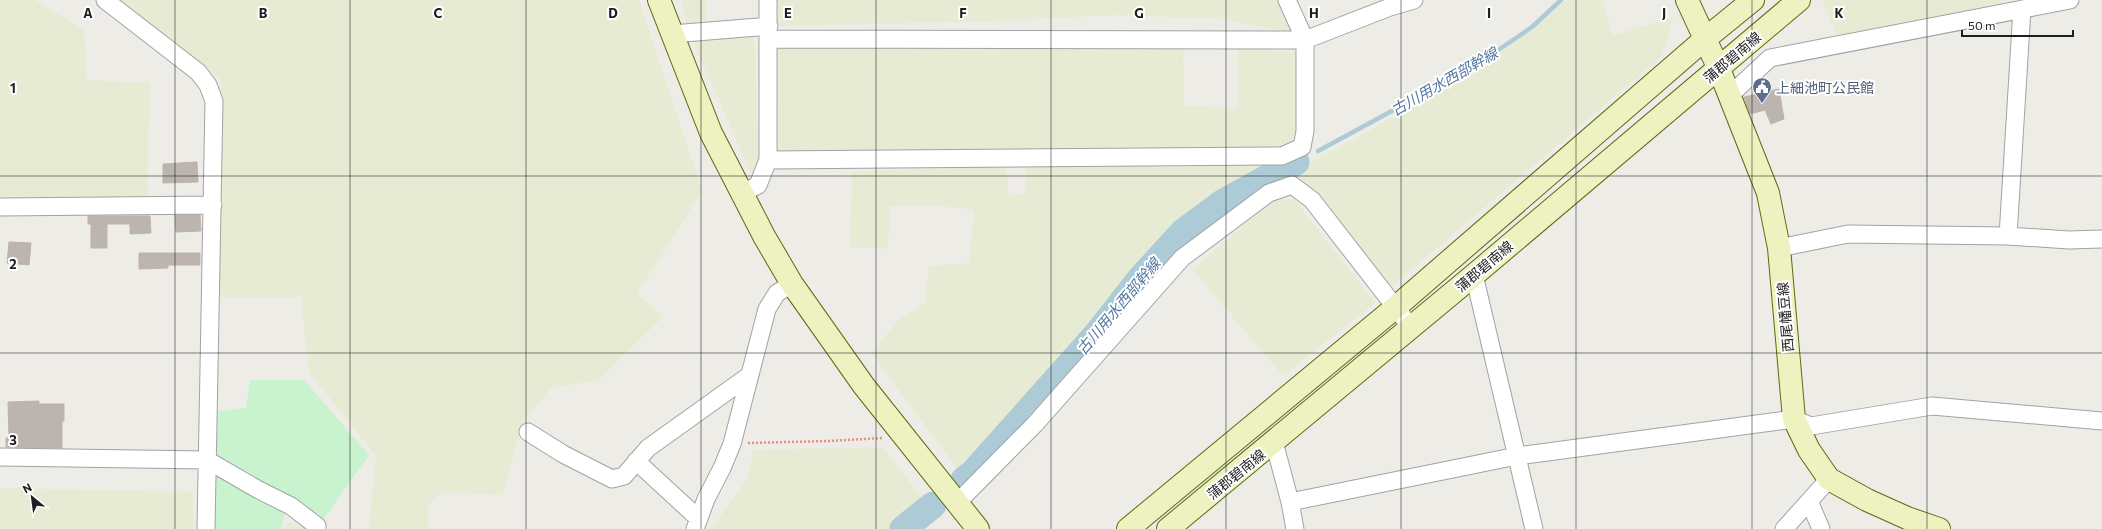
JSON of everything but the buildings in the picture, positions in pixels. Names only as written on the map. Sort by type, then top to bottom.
[{"type":"main road","points":[[659,0],[711,133],[764,236],[792,284],[864,386],[978,529]]},
{"type":"main road","name":"西尾幡豆線","points":[[1687,0],[1718,69],[1768,193],[1779,248],[1794,419],[1809,450],[1829,479],[1866,500],[1907,518],[1938,529]]},
{"type":"main road","name":"蒲郡碧南線","points":[[1128,529],[1396,307],[1705,39],[1753,0]]},
{"type":"main road","name":"蒲郡碧南線","points":[[1168,529],[1274,442],[1410,326],[1474,275],[1798,0]]},
{"type":"street","points":[[104,0],[198,72],[208,85],[214,101],[206,529]]},
{"type":"street","points":[[743,193],[758,185],[768,160],[768,0]]},
{"type":"street","points":[[768,160],[1282,156],[1302,147],[1305,131],[1305,40],[1287,0]]},
{"type":"street","points":[[672,34],[769,33],[1305,40],[1390,6],[1414,0]]},
{"type":"street","points":[[1729,96],[1770,58],[2016,6],[2070,0]]},
{"type":"street","points":[[2008,236],[2016,6]]},
{"type":"street","points":[[957,503],[1035,424],[1182,258],[1269,193],[1292,185],[1312,200],[1410,326]]},
{"type":"street","points":[[0,207],[212,205]]},
{"type":"street","points":[[1779,248],[1848,234],[2008,236],[2069,240],[2102,238]]},
{"type":"street","points":[[1474,275],[1534,529]]},
{"type":"street","points":[[636,461],[697,524],[706,499],[722,468],[732,444],[767,309],[777,293],[792,284]]},
{"type":"street","points":[[528,432],[563,454],[612,479],[624,476],[648,448],[750,375]]},
{"type":"street","points":[[1290,502],[1517,456],[1794,419],[1811,426],[1932,406],[2102,421]]},
{"type":"street","points":[[1274,442],[1290,502],[1295,529]]},
{"type":"street","points":[[0,457],[207,460],[257,489],[291,506],[317,526],[317,529]]},
{"type":"street","points":[[1784,529],[1829,479]]},
{"type":"street","points":[[1809,501],[1821,529]]},
{"type":"path","points":[[732,444],[828,441],[904,436]]},
{"type":"green space","points":[[0,0],[35,0],[84,30],[87,80],[150,83],[147,199],[0,196]]},
{"type":"green space","points":[[120,0],[639,0],[702,191],[637,294],[663,317],[599,380],[551,388],[523,422],[502,495],[442,491],[427,506],[428,529],[369,529],[376,456],[309,372],[301,297],[219,297],[221,80]]},
{"type":"green space","points":[[681,0],[707,0],[706,21],[686,23]]},
{"type":"green space","points":[[777,0],[1278,0],[1294,33],[1221,19],[1117,15],[997,21],[778,26]]},
{"type":"green space","points":[[1566,0],[1602,0],[1613,36],[1674,16],[1661,57],[1391,287],[1294,170],[1477,72]]},
{"type":"green space","points":[[1822,0],[2001,0],[2004,5],[1838,36]]},
{"type":"green space","points":[[754,36],[759,164],[753,178],[693,41]]},
{"type":"green space","points":[[1183,44],[1184,106],[1238,108],[1238,49],[1297,52],[1297,141],[1273,151],[778,155],[777,46]]},
{"type":"green space","points":[[1006,165],[1009,198],[1025,193],[1025,166],[1272,165],[1179,228],[1123,288],[962,475],[871,353],[900,319],[925,303],[929,266],[969,263],[974,210],[931,205],[890,206],[888,249],[850,247],[852,172]]},
{"type":"green space","points":[[1277,198],[1294,199],[1375,303],[1283,376],[1192,269]]},
{"type":"green space","points":[[250,380],[304,380],[369,455],[322,521],[216,457],[215,412],[246,408]]},
{"type":"green space","points":[[883,447],[925,502],[895,529],[711,529],[748,478],[753,450]]},
{"type":"green space","points":[[211,468],[286,508],[281,529],[211,529]]},
{"type":"green space","points":[[0,488],[193,492],[193,529],[0,529]]},
{"type":"green space","points":[[287,522],[306,528],[307,529],[286,529]]},
{"type":"waterway","name":"古川用水西部幹線","points":[[1318,151],[1475,66],[1532,27],[1561,0]]},
{"type":"waterway","name":"古川用水西部幹線","points":[[964,480],[973,473],[1096,335],[1140,279],[1183,232],[1222,203],[1296,162]]},
{"type":"waterway","name":"古川用水西部幹線","points":[[903,529],[933,505]]},
{"type":"place","name":"上細池町公民館","points":[[1762,104]]}]
